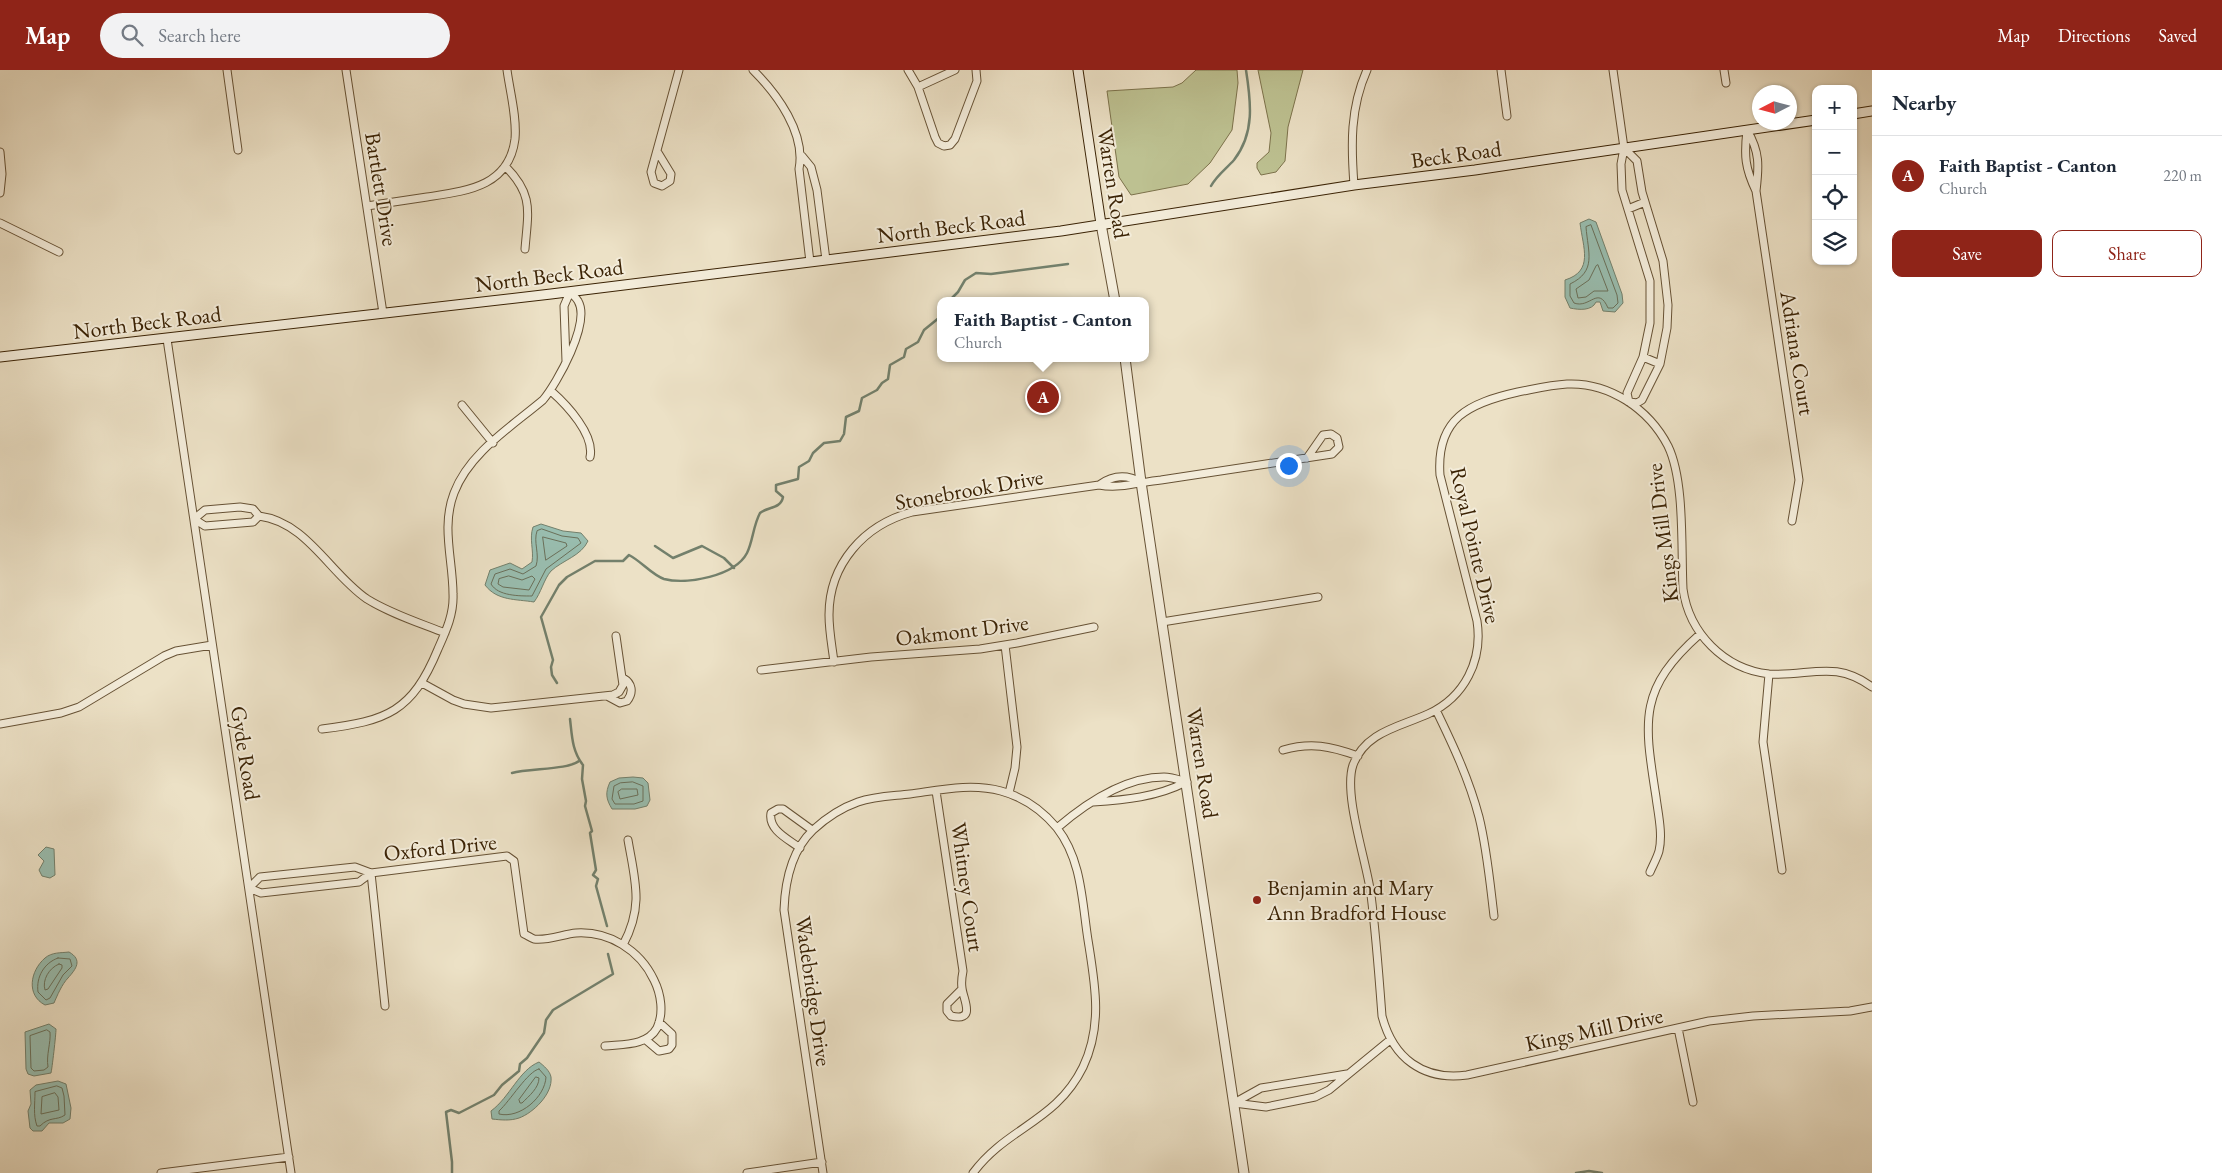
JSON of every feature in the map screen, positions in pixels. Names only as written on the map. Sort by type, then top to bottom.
[{"type":"main road","name":"Warren Road","points":[[1078,70],[1101,224],[1114,297]]},
{"type":"main road","points":[[1857,113],[1872,111]]},
{"type":"main road","name":"Beck Road","points":[[1101,224],[1354,185],[1386,183],[1812,121]]},
{"type":"main road","name":"North Beck Road","points":[[0,358],[570,292],[1042,234],[1101,224]]},
{"type":"main road","name":"Warren Road","points":[[1126,362],[1141,482],[1244,1173]]},
{"type":"street","points":[[227,70],[238,150]]},
{"type":"street","name":"Bartlett Drive","points":[[346,70],[383,313]]},
{"type":"street","points":[[366,206],[470,190],[491,180],[505,166],[513,148],[515,130],[506,70]]},
{"type":"street","points":[[657,151],[679,70]]},
{"type":"street","points":[[753,70],[773,92],[787,115],[802,156],[811,168],[817,190],[826,260]]},
{"type":"street","points":[[908,70],[918,87],[936,140],[940,145],[947,146],[956,139],[978,81],[976,70]]},
{"type":"street","points":[[918,87],[955,70]]},
{"type":"street","points":[[1354,185],[1352,128],[1357,97],[1367,70]]},
{"type":"street","points":[[1501,70],[1507,116]]},
{"type":"street","points":[[1612,70],[1624,148],[1621,164],[1622,190],[1650,281],[1650,323],[1643,357],[1628,390],[1629,402],[1637,403],[1642,400]]},
{"type":"street","points":[[1724,70],[1726,83]]},
{"type":"street","name":"Adriana Court","points":[[1747,130],[1746,171],[1756,191]]},
{"type":"street","name":"Adriana Court","points":[[1747,130],[1756,147],[1759,171],[1756,191],[1799,480],[1792,521]]},
{"type":"street","points":[[1624,148],[1637,161],[1645,202],[1659,244],[1666,283],[1667,328],[1660,364],[1642,400],[1642,412]]},
{"type":"street","points":[[0,152],[2,174],[0,193]]},
{"type":"street","points":[[802,156],[799,169],[810,262]]},
{"type":"street","points":[[505,166],[518,179],[527,200],[525,249]]},
{"type":"street","points":[[1628,209],[1645,202]]},
{"type":"street","points":[[0,222],[59,252]]},
{"type":"street","points":[[322,729],[359,724],[377,718],[399,706],[422,683],[445,633],[454,597],[447,536],[449,508],[460,479],[475,460],[551,391],[566,361],[580,326],[579,302],[570,292],[564,306],[566,361]]},
{"type":"street","name":"Gyde Road","points":[[167,339],[291,1173]]},
{"type":"street","points":[[1643,357],[1660,364]]},
{"type":"street","name":"Royal Pointe Drive","points":[[1390,1040],[1382,1016],[1371,894],[1350,793],[1351,774],[1358,756],[1366,744],[1379,733],[1436,710],[1453,697],[1466,682],[1474,664],[1478,643],[1477,621],[1440,475],[1440,450],[1449,429],[1463,412],[1481,402],[1551,385],[1587,385],[1616,394],[1629,402]]},
{"type":"street","points":[[1616,394],[1628,390]]},
{"type":"street","points":[[551,391],[579,421],[592,449],[590,457]]},
{"type":"street","name":"Kings Mill Drive","points":[[1629,402],[1642,412],[1660,433],[1674,464],[1679,487],[1684,594],[1690,614],[1700,634],[1715,650],[1731,662],[1750,670],[1770,674],[1831,670],[1853,676],[1871,685]]},
{"type":"street","points":[[462,405],[493,443]]},
{"type":"street","name":"Stonebrook Drive","points":[[834,662],[829,615],[830,599],[835,578],[852,549],[880,524],[912,512],[1099,486],[1110,488],[1334,454],[1339,447],[1337,438],[1331,434],[1323,435],[1307,458]]},
{"type":"street","points":[[259,516],[253,522],[205,526],[194,519],[205,510],[240,507],[253,509],[259,516],[270,517],[305,538],[367,598],[398,614],[445,633]]},
{"type":"street","points":[[1162,622],[1318,597]]},
{"type":"street","name":"Oakmont Drive","points":[[761,670],[1005,645],[1094,627]]},
{"type":"street","points":[[1650,872],[1659,850],[1659,823],[1649,748],[1650,708],[1656,686],[1667,667],[1679,652],[1700,634]]},
{"type":"street","points":[[422,683],[453,700],[485,708],[607,696],[619,692],[623,685],[616,636]]},
{"type":"street","points":[[0,724],[61,713],[79,707],[164,656],[176,651],[212,645]]},
{"type":"street","points":[[1005,645],[1017,747],[1015,768],[1009,793]]},
{"type":"street","points":[[1770,674],[1763,742],[1782,870]]},
{"type":"street","points":[[607,696],[620,702],[627,701],[632,693],[632,688],[628,681],[623,678]]},
{"type":"street","points":[[1436,710],[1466,776],[1479,819],[1488,863],[1494,916]]},
{"type":"street","points":[[1283,750],[1302,745],[1319,746],[1358,756]]},
{"type":"street","points":[[1056,828],[1090,802],[1115,788],[1164,777],[1187,782]]},
{"type":"street","points":[[1090,802],[1167,792],[1187,782]]},
{"type":"street","name":"Wadebridge Drive","points":[[823,1173],[784,910],[788,879],[800,848],[812,830],[838,811],[858,802],[975,787],[1009,793],[1035,807],[1056,828],[1069,848],[1079,878],[1097,1008],[1094,1036],[1089,1053],[1076,1079],[1057,1104],[1037,1121],[999,1144],[972,1173]]},
{"type":"street","name":"Whitney Court","points":[[936,791],[962,971],[962,989]]},
{"type":"street","points":[[800,848],[772,826],[771,813],[778,809],[783,809],[812,830]]},
{"type":"street","points":[[623,945],[630,931],[636,910],[636,885],[628,840]]},
{"type":"street","name":"Oxford Drive","points":[[371,873],[359,882],[262,893],[249,888],[260,877],[356,867],[371,873],[507,856],[514,861],[524,934],[534,939],[578,933],[596,934],[623,945],[635,953],[648,968],[655,982],[660,1000],[659,1022]]},
{"type":"street","points":[[371,873],[385,1006]]},
{"type":"street","name":"Kings Mill Drive","points":[[1390,1040],[1402,1055],[1417,1066],[1435,1074],[1455,1076],[1678,1028],[1739,1017],[1850,1011],[1872,1007]]},
{"type":"street","points":[[605,1046],[646,1040],[655,1031],[659,1022],[672,1034],[672,1045],[669,1049],[659,1051],[646,1040]]},
{"type":"street","points":[[1678,1028],[1693,1102]]},
{"type":"street","points":[[1234,1103],[1266,1107],[1315,1098],[1329,1090],[1390,1040]]},
{"type":"street","points":[[1234,1103],[1261,1088],[1348,1074]]},
{"type":"street","points":[[161,1173],[289,1157]]},
{"type":"street","points":[[747,1173],[822,1162]]},
{"type":"shaded area","points":[[1196,70],[1237,70],[1238,83],[1232,130],[1210,163],[1188,184],[1131,195],[1119,177],[1107,91],[1173,87],[1182,83]]},
{"type":"shaded area","points":[[1258,70],[1303,70],[1288,127],[1285,161],[1276,172],[1261,175],[1257,168],[1257,163],[1269,152],[1271,133]]},
{"type":"water","points":[[1589,219],[1596,222],[1622,294],[1623,303],[1615,312],[1603,311],[1600,302],[1596,302],[1592,307],[1585,309],[1570,308],[1565,297],[1565,280],[1580,271],[1583,265],[1585,258],[1580,223]]},
{"type":"water","points":[[541,524],[563,531],[581,533],[588,541],[581,550],[551,571],[534,602],[501,597],[495,594],[485,585],[490,570],[510,563],[522,569],[532,562],[532,531],[533,527]]},
{"type":"water","points":[[619,778],[643,778],[648,783],[650,800],[647,806],[635,809],[612,809],[607,796],[610,782]]},
{"type":"water","points":[[46,847],[54,849],[55,875],[50,878],[42,876],[39,870],[44,861],[38,855]]},
{"type":"water","points":[[69,952],[76,958],[76,968],[64,983],[54,1003],[45,1005],[39,1001],[33,989],[33,976],[36,969],[48,956]]},
{"type":"water","points":[[49,1024],[56,1029],[51,1073],[34,1076],[28,1074],[26,1069],[25,1032]]},
{"type":"water","points":[[539,1062],[545,1067],[551,1077],[549,1090],[541,1102],[530,1112],[519,1118],[509,1120],[492,1119],[491,1111],[504,1099],[520,1077]]},
{"type":"water","points":[[58,1081],[66,1084],[71,1108],[70,1119],[63,1123],[49,1123],[42,1131],[33,1131],[30,1128],[28,1111],[31,1104],[30,1090],[36,1085]]},
{"type":"waterway","points":[[1211,186],[1234,160],[1241,150],[1245,139],[1250,117],[1246,70]]},
{"type":"waterway","points":[[953,297],[965,280],[976,273],[991,274],[1068,264]]},
{"type":"waterway","points":[[557,683],[552,675],[551,667],[553,660],[541,617],[559,585],[567,577],[595,561],[623,561],[629,555],[660,577],[674,581],[710,577],[732,568],[747,553],[760,513],[777,506],[782,501],[783,497],[776,491],[776,485],[798,479],[799,467],[809,461],[813,453],[824,443],[840,441],[844,434],[846,417],[859,411],[862,398],[877,390],[888,379],[890,365],[904,357],[906,349],[918,342],[924,330],[937,319]]},
{"type":"waterway","points":[[655,546],[673,558],[702,546],[724,558],[734,568]]},
{"type":"waterway","points":[[570,719],[575,749],[583,765],[582,779],[586,801],[585,806],[592,831],[590,833],[596,870],[593,875],[598,879],[596,886],[607,926]]},
{"type":"waterway","points":[[512,773],[566,766],[579,761]]},
{"type":"waterway","points":[[452,1173],[446,1112],[451,1110],[459,1113],[494,1095],[502,1085],[519,1071],[520,1064],[527,1058],[544,1033],[546,1020],[553,1010],[613,974],[608,954]]},
{"type":"waterway","points":[[1576,1173],[1589,1171],[1602,1173]]},
{"type":"place","name":"Faith Baptist - Canton","points":[[1043,397]]},
{"type":"place","name":"Benjamin and Mary Ann Bradford House","points":[[1257,900]]}]
